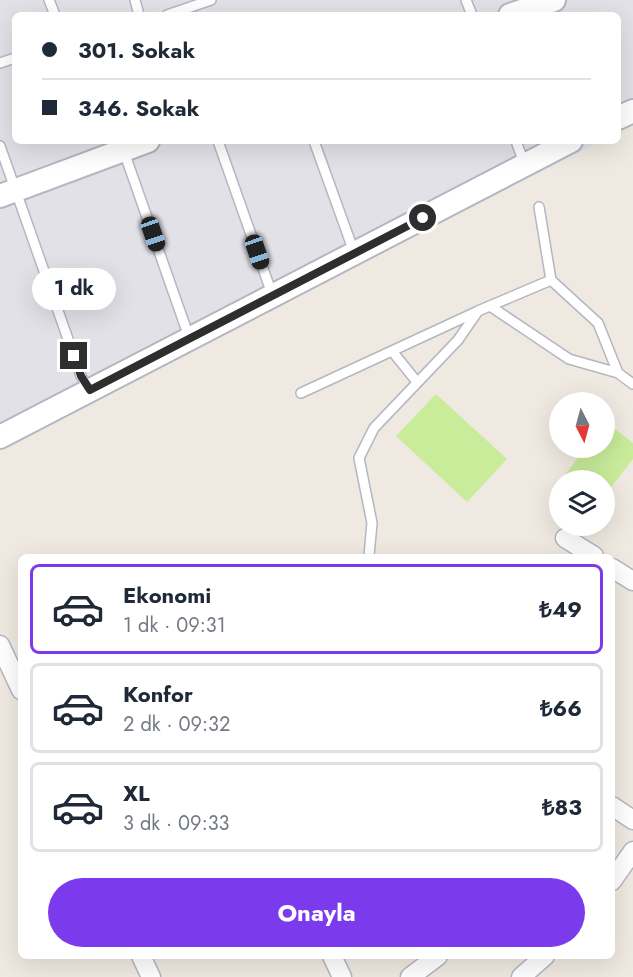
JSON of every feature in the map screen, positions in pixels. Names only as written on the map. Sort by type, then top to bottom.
[{"type":"street","points":[[519,12],[554,0]]},
{"type":"street","points":[[8,194],[139,144]]},
{"type":"street","points":[[1,435],[189,340],[524,163],[565,144]]},
{"type":"street","points":[[565,538],[591,554]]},
{"type":"street","points":[[615,570],[633,581]]},
{"type":"street","points":[[1,651],[18,684]]},
{"type":"street","points":[[615,808],[633,820]]},
{"type":"street","points":[[615,877],[633,851]]},
{"type":"street","points":[[142,959],[151,977]]},
{"type":"street","points":[[333,959],[342,977]]},
{"type":"street","points":[[410,977],[434,959]]},
{"type":"street","points":[[524,967],[539,959]]},
{"type":"lane","points":[[176,12],[211,0]]},
{"type":"lane","points":[[219,144],[273,296]]},
{"type":"lane","points":[[315,144],[355,253]]},
{"type":"lane","points":[[517,144],[524,163]]},
{"type":"lane","points":[[0,146],[8,194],[81,376],[90,390]]},
{"type":"lane","points":[[123,149],[189,340]]},
{"type":"lane","points":[[539,207],[551,280],[598,323],[618,373]]},
{"type":"lane","points":[[301,393],[478,311],[551,280]]},
{"type":"lane","points":[[490,306],[568,359],[631,379]]},
{"type":"lane","points":[[369,554],[372,523],[359,458],[374,428],[459,340],[478,311]]},
{"type":"lane","points":[[392,351],[417,382]]},
{"type":"shaded area","points":[[0,0],[633,0],[633,125],[621,131],[621,12],[12,12],[12,144],[595,144],[0,448]]},
{"type":"green space","points":[[436,394],[507,459],[467,502],[396,436]]},
{"type":"green space","points":[[615,429],[633,443],[633,459],[615,482],[615,470],[569,470],[578,458],[615,458]]},
{"type":"route","points":[[74,356],[81,376],[90,390],[423,218]]}]
